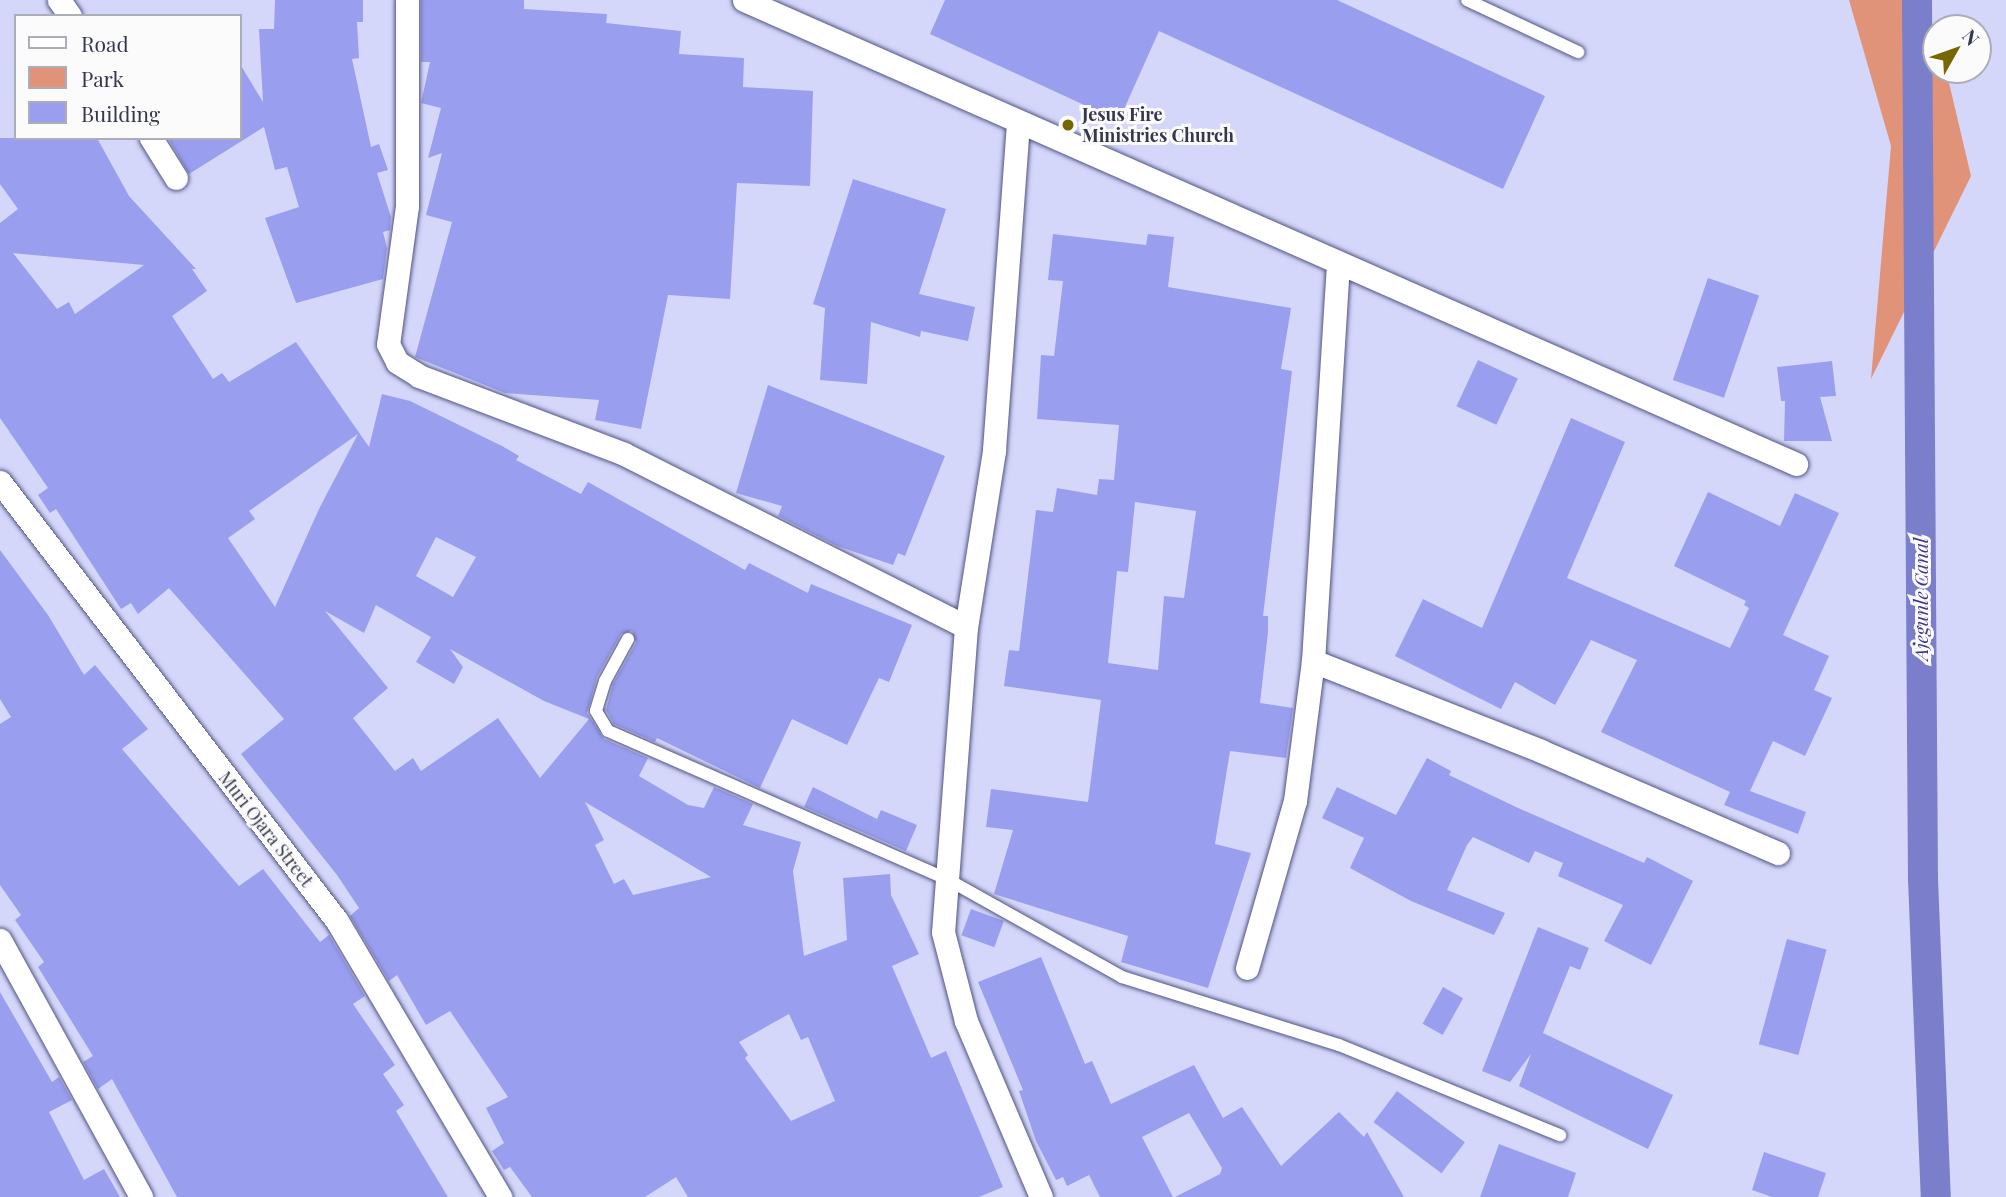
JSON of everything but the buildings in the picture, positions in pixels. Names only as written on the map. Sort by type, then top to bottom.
[{"type":"street","points":[[407,0],[407,206],[388,344],[397,362],[419,376],[624,454],[965,627]]},
{"type":"street","points":[[744,0],[1797,464]]},
{"type":"street","points":[[1018,123],[994,451],[965,627],[943,932],[966,1021],[1041,1197]]},
{"type":"street","points":[[151,140],[176,178]]},
{"type":"street","points":[[1247,968],[1295,800],[1313,661],[1338,263]]},
{"type":"street","name":"Muri Ojara Street","points":[[0,482],[337,921],[500,1197]]},
{"type":"street","points":[[1313,661],[1528,745],[1778,853]]},
{"type":"street","points":[[0,940],[141,1197]]},
{"type":"lane","points":[[1467,0],[1578,52]]},
{"type":"lane","points":[[628,639],[596,710],[608,731],[945,878],[1122,977],[1339,1045],[1560,1135]]},
{"type":"green space","points":[[1849,0],[1916,0],[1924,14],[1922,84],[1949,84],[1971,176],[1871,379],[1891,146]]},
{"type":"waterway","name":"Ajegunle Canal","points":[[1917,0],[1923,879],[1936,1197]]},
{"type":"place","name":"Jesus Fire Ministries Church","points":[[1068,125]]}]
